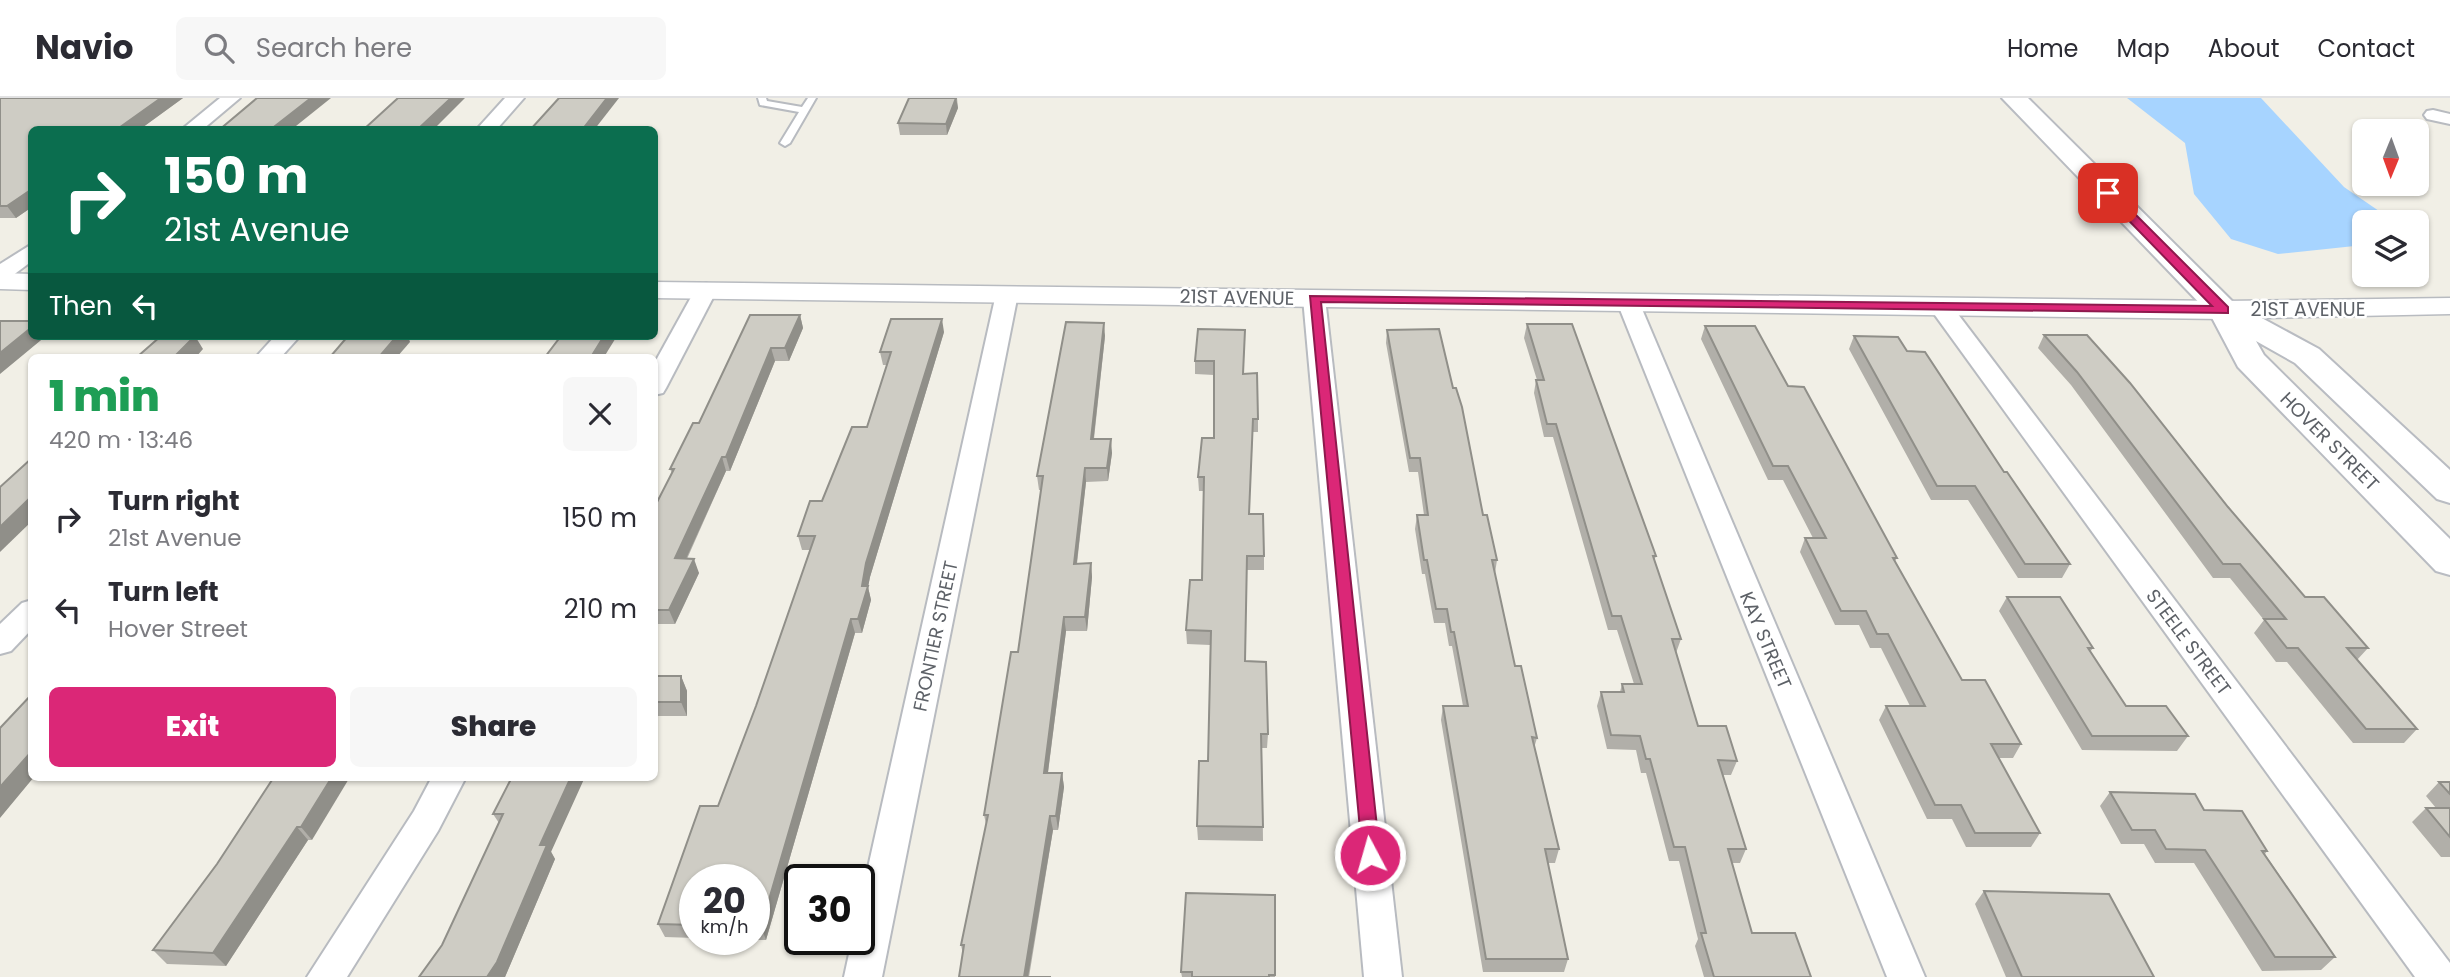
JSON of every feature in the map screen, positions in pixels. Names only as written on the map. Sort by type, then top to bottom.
[{"type":"main road","name":"HOVER STREET","points":[[2014,98],[2223,310],[2250,360],[2450,562]]},
{"type":"main road","name":"HOVER STREET","points":[[2223,310],[2307,356],[2450,491]]},
{"type":"street","points":[[195,126],[231,98]]},
{"type":"street","points":[[489,126],[515,98]]},
{"type":"street","points":[[0,274],[28,253]]},
{"type":"street","points":[[0,281],[28,282]]},
{"type":"street","name":"21ST AVENUE","points":[[658,290],[2223,310],[2450,306]]},
{"type":"street","points":[[658,380],[706,290]]},
{"type":"street","name":"FRONTIER STREET","points":[[863,977],[1007,294]]},
{"type":"street","points":[[1314,298],[1383,977]]},
{"type":"street","name":"KAY STREET","points":[[1628,302],[1906,977]]},
{"type":"street","name":"STEELE STREET","points":[[1940,306],[2438,977]]},
{"type":"street","points":[[271,354],[284,340]]},
{"type":"street","points":[[0,643],[28,614]]},
{"type":"street","points":[[326,977],[426,821],[447,781]]},
{"type":"lane","points":[[762,98],[763,103],[779,108],[804,110]]},
{"type":"lane","points":[[785,143],[812,98]]},
{"type":"water","points":[[2127,98],[2261,98],[2352,192],[2352,196],[2357,196],[2378,210],[2352,210],[2352,246],[2278,254],[2231,239],[2194,194],[2185,143]]},
{"type":"building","points":[[0,98],[161,98],[122,126],[28,126],[28,192],[7,206],[0,206]]},
{"type":"building","points":[[257,98],[311,98],[275,126],[224,126]]},
{"type":"building","points":[[398,98],[451,98],[421,126],[367,126]]},
{"type":"building","points":[[559,98],[607,98],[585,126],[534,126]]},
{"type":"building","points":[[909,98],[956,98],[946,124],[898,123]]},
{"type":"building","points":[[750,315],[800,315],[785,348],[771,348],[726,457],[722,457],[675,558],[694,559],[669,610],[658,610],[658,500],[693,423],[699,423]]},
{"type":"building","points":[[891,319],[942,319],[866,563],[862,586],[868,586],[858,619],[851,619],[770,896],[770,864],[679,864],[700,806],[718,806],[756,706],[815,536],[798,536],[810,501],[822,501],[852,427],[867,427],[891,352],[880,352]]},
{"type":"building","points":[[0,321],[28,321],[28,330],[0,353]]},
{"type":"building","points":[[1066,322],[1104,323],[1091,439],[1111,439],[1107,468],[1085,468],[1074,564],[1091,563],[1085,617],[1064,617],[1044,773],[1062,773],[1056,816],[1050,816],[1024,977],[959,977],[964,945],[961,945],[988,815],[984,815],[1011,652],[1018,652],[1043,476],[1037,476]]},
{"type":"building","points":[[1527,324],[1572,324],[1656,556],[1653,556],[1681,639],[1672,639],[1698,726],[1726,726],[1737,761],[1718,760],[1746,849],[1728,849],[1752,933],[1795,933],[1811,977],[1714,977],[1701,933],[1706,933],[1685,847],[1674,847],[1650,759],[1646,759],[1640,736],[1611,735],[1601,692],[1624,692],[1622,684],[1642,684],[1621,616],[1612,616],[1556,424],[1547,424],[1536,380],[1544,380]]},
{"type":"building","points":[[1705,326],[1755,326],[1788,386],[1804,387],[1897,558],[1893,558],[1962,680],[1985,680],[2021,744],[1991,744],[2040,833],[1975,833],[1961,805],[1935,805],[1886,706],[1925,706],[1888,634],[1877,634],[1866,611],[1841,611],[1805,538],[1826,538],[1788,466],[1773,466]]},
{"type":"building","points":[[1198,329],[1245,330],[1243,374],[1257,373],[1258,419],[1253,419],[1249,514],[1263,514],[1264,556],[1247,556],[1245,661],[1266,662],[1268,734],[1261,734],[1263,827],[1197,826],[1199,761],[1208,761],[1211,631],[1186,630],[1190,580],[1202,580],[1204,477],[1198,477],[1202,438],[1214,438],[1214,361],[1195,361]]},
{"type":"building","points":[[1439,329],[1453,388],[1456,388],[1462,407],[1483,515],[1487,515],[1497,560],[1492,560],[1515,666],[1521,666],[1537,738],[1532,737],[1559,849],[1545,849],[1568,959],[1486,959],[1443,706],[1468,706],[1454,632],[1451,632],[1447,609],[1436,609],[1427,560],[1424,560],[1417,515],[1428,515],[1420,458],[1410,458],[1387,330]]},
{"type":"building","points":[[2044,335],[2087,335],[2130,383],[2228,507],[2305,597],[2324,597],[2368,648],[2347,648],[2417,729],[2366,729],[2298,648],[2287,648],[2264,619],[2286,619],[2240,564],[2223,564],[2077,372]]},
{"type":"building","points":[[1854,336],[1898,337],[1907,351],[1925,352],[2004,472],[2007,472],[2070,564],[2025,564],[1975,486],[1937,486]]},
{"type":"building","points":[[156,340],[191,340],[177,354],[140,354]]},
{"type":"building","points":[[345,340],[394,340],[382,354],[333,354]]},
{"type":"building","points":[[558,340],[602,340],[593,354],[547,354]]},
{"type":"building","points":[[28,462],[28,500],[0,527],[0,487]]},
{"type":"building","points":[[2007,597],[2060,597],[2093,648],[2088,648],[2126,706],[2166,706],[2188,736],[2092,736]]},
{"type":"building","points":[[658,676],[681,676],[681,702],[658,702]]},
{"type":"building","points":[[28,698],[28,756],[0,787],[0,728]]},
{"type":"building","points":[[271,781],[330,781],[301,827],[297,827],[213,953],[153,950],[217,864]]},
{"type":"building","points":[[510,781],[569,781],[540,845],[547,845],[497,962],[487,977],[419,977],[442,945],[503,814],[493,814]]},
{"type":"building","points":[[2439,782],[2450,782],[2450,794]]},
{"type":"building","points":[[2110,792],[2195,794],[2204,810],[2242,811],[2267,851],[2262,851],[2335,957],[2275,957],[2205,850],[2166,849],[2155,830],[2132,830]]},
{"type":"building","points":[[2426,808],[2450,808],[2450,837]]},
{"type":"building","points":[[679,865],[679,925],[658,924]]},
{"type":"building","points":[[1984,891],[2109,894],[2154,977],[2022,977]]},
{"type":"building","points":[[1186,893],[1275,895],[1275,975],[1192,977],[1192,972],[1181,972]]},
{"type":"route","points":[[1370,855],[1314,298],[2223,310],[2108,193]]}]
